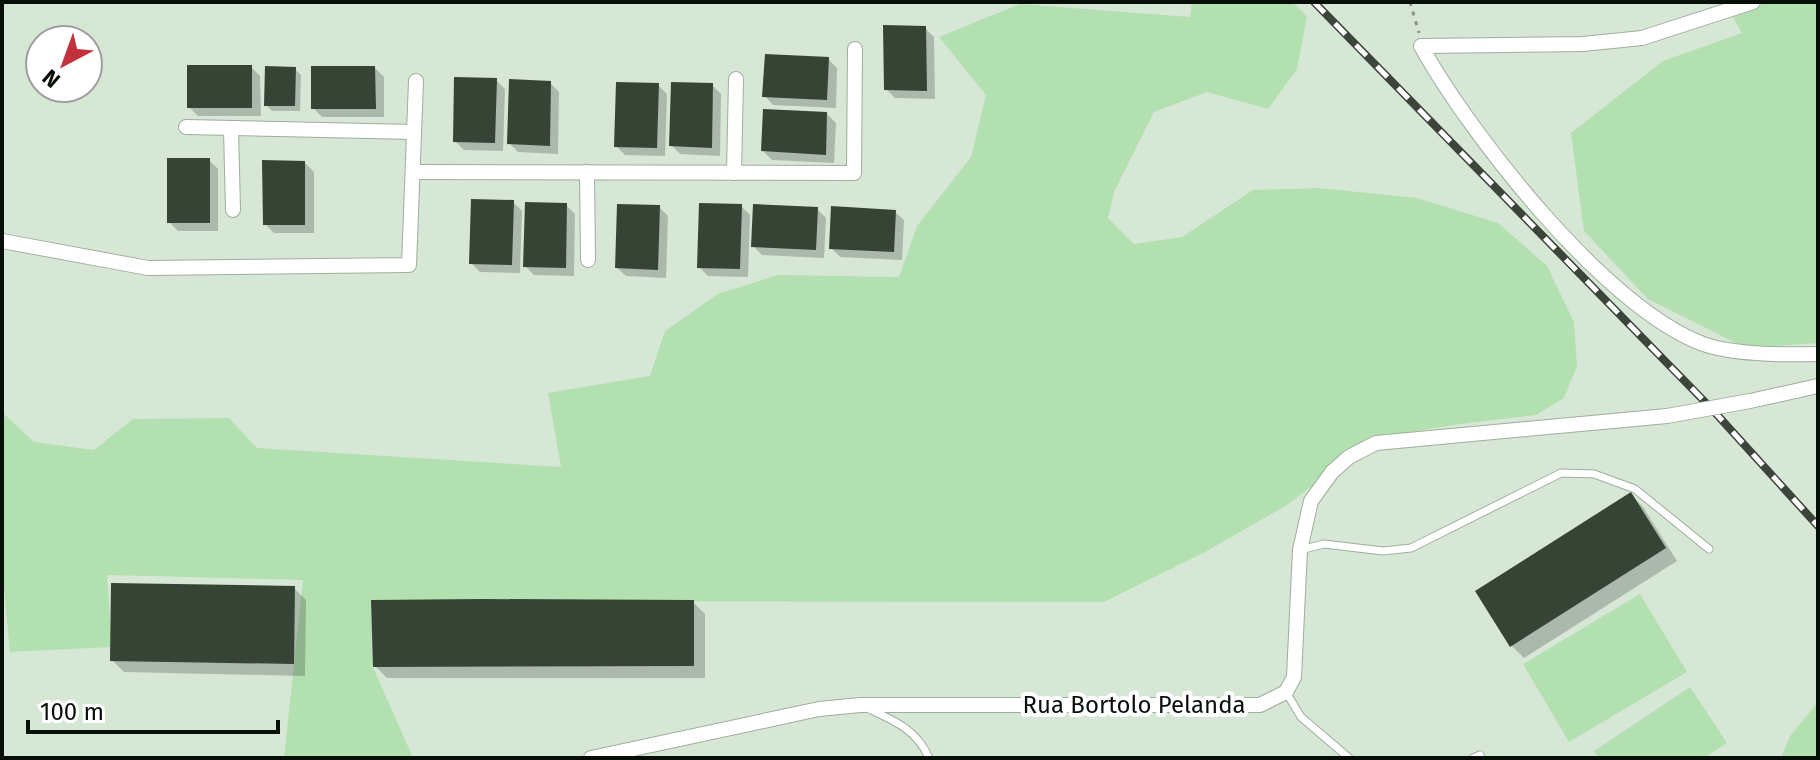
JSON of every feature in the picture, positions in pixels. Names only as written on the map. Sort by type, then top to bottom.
[{"type":"street","points":[[1753,2],[1642,38],[1583,44],[1421,46],[1439,79],[1529,198],[1597,269],[1652,317],[1704,344],[1773,356],[1818,354]]},
{"type":"street","points":[[413,172],[854,173],[855,49]]},
{"type":"street","points":[[734,173],[736,79]]},
{"type":"street","points":[[2,241],[148,268],[409,265],[416,81]]},
{"type":"street","points":[[186,127],[414,132]]},
{"type":"street","points":[[231,129],[233,210]]},
{"type":"street","points":[[587,172],[588,260]]},
{"type":"street","points":[[1286,692],[1294,677],[1300,550],[1311,501],[1332,472],[1349,457],[1376,443],[1667,416],[1818,386]]},
{"type":"street","name":"Rua Bortolo Pelanda","points":[[591,758],[819,709],[860,705],[1260,705],[1286,692]]},
{"type":"lane","points":[[1300,550],[1324,544],[1383,551],[1411,548],[1561,473],[1594,474],[1635,489],[1709,549]]},
{"type":"lane","points":[[1286,692],[1301,717],[1349,758]]},
{"type":"lane","points":[[860,705],[903,725],[916,736],[929,758]]},
{"type":"path","points":[[1410,2],[1421,46]]},
{"type":"green space","points":[[1192,2],[1292,2],[1307,16],[1297,69],[1268,109],[1207,92],[1154,112],[1114,192],[1108,218],[1134,244],[1182,237],[1253,190],[1319,188],[1417,198],[1498,223],[1547,266],[1574,322],[1577,366],[1564,398],[1536,415],[1375,438],[1287,505],[1205,552],[1104,602],[371,601],[373,667],[413,758],[284,758],[303,580],[107,575],[112,647],[10,652],[2,568],[2,412],[34,442],[94,450],[133,419],[229,418],[257,448],[561,467],[548,393],[650,376],[665,331],[718,294],[778,275],[899,277],[917,226],[971,157],[986,95],[939,37],[1020,4],[1190,17]]},
{"type":"green space","points":[[1724,2],[1818,2],[1818,343],[1746,348],[1648,299],[1584,231],[1571,133],[1663,61],[1742,33]]},
{"type":"green space","points":[[1640,594],[1687,672],[1569,742],[1523,664]]},
{"type":"green space","points":[[1690,687],[1727,743],[1704,758],[1599,758],[1594,751]]},
{"type":"green space","points":[[1818,702],[1818,758],[1781,758],[1790,736]]},
{"type":"building","points":[[883,25],[926,26],[927,91],[884,90]]},
{"type":"building","points":[[765,54],[829,57],[827,100],[762,97]]},
{"type":"building","points":[[187,65],[252,65],[252,108],[187,108]]},
{"type":"building","points":[[265,66],[296,67],[295,106],[264,106]]},
{"type":"building","points":[[311,66],[375,66],[376,109],[311,109]]},
{"type":"building","points":[[454,77],[497,78],[495,143],[453,142]]},
{"type":"building","points":[[509,79],[551,81],[550,146],[507,144]]},
{"type":"building","points":[[616,82],[659,83],[657,148],[614,147]]},
{"type":"building","points":[[671,82],[713,83],[712,148],[669,146]]},
{"type":"building","points":[[763,109],[827,112],[826,155],[761,151]]},
{"type":"building","points":[[167,158],[210,158],[210,223],[167,223]]},
{"type":"building","points":[[262,160],[305,161],[305,225],[263,225]]},
{"type":"building","points":[[471,199],[514,200],[512,265],[469,264]]},
{"type":"building","points":[[525,202],[567,203],[566,268],[523,267]]},
{"type":"building","points":[[699,203],[742,204],[740,269],[697,268]]},
{"type":"building","points":[[617,204],[660,205],[658,270],[615,268]]},
{"type":"building","points":[[753,204],[818,207],[816,250],[751,247]]},
{"type":"building","points":[[831,206],[896,210],[894,252],[829,249]]},
{"type":"building","points":[[1631,492],[1666,548],[1510,647],[1475,591]]},
{"type":"building","points":[[111,583],[295,586],[294,664],[110,661]]},
{"type":"building","points":[[371,600],[694,600],[694,666],[373,667]]},
{"type":"railway","points":[[1314,2],[1710,407],[1818,526]]}]
